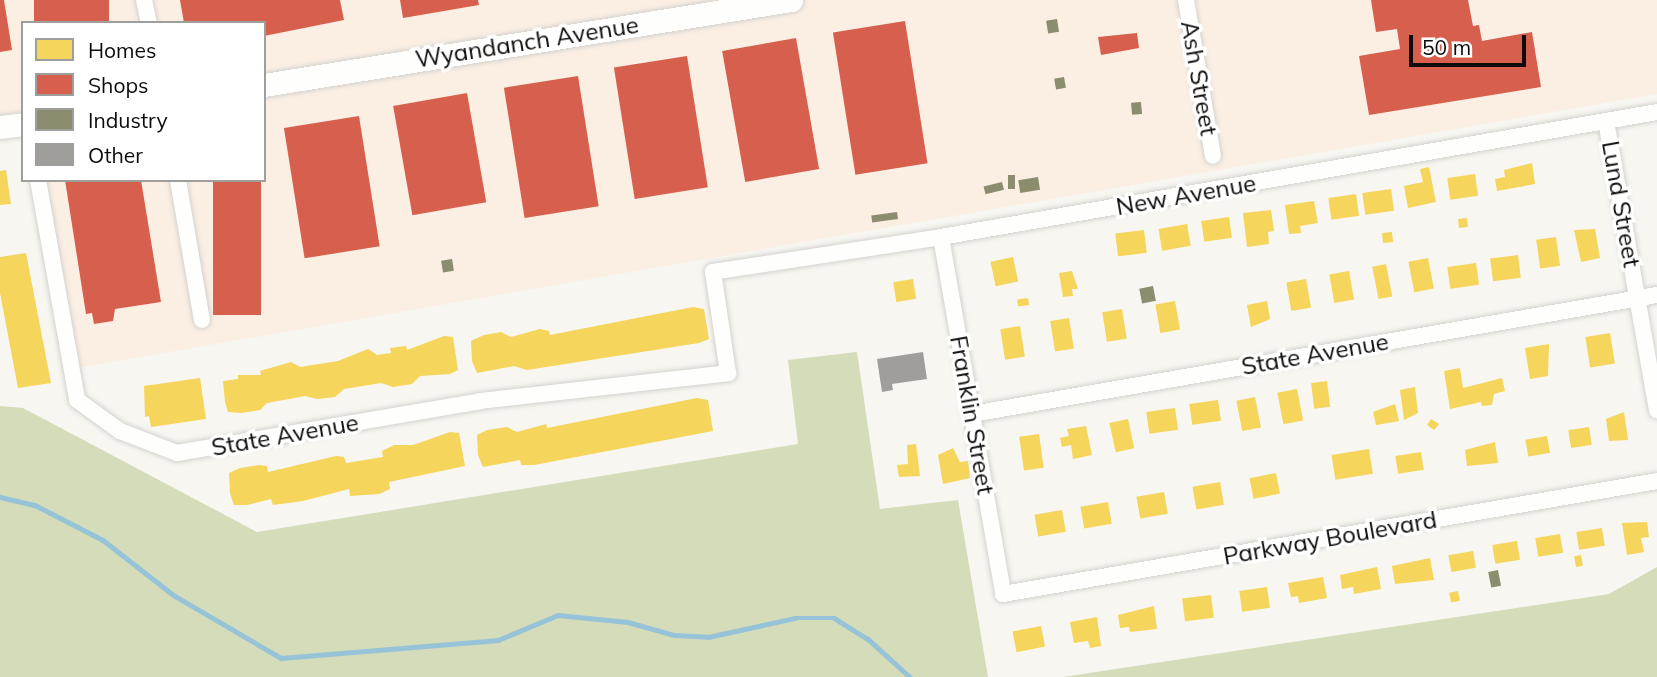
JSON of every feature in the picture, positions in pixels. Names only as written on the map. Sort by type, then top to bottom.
[{"type":"street","points":[[144,0],[149,21]]},
{"type":"street","name":"Wyandanch Avenue","points":[[266,85],[791,0]]},
{"type":"street","name":"Ash Street","points":[[1186,0],[1213,156]]},
{"type":"street","name":"New Avenue","points":[[713,272],[941,237],[1657,112]]},
{"type":"street","name":"Lund Street","points":[[1606,121],[1657,411]]},
{"type":"street","points":[[0,127],[21,124]]},
{"type":"street","name":"State Avenue","points":[[38,182],[78,400],[120,431],[177,453],[480,401],[728,373],[713,272]]},
{"type":"street","points":[[178,182],[202,320]]},
{"type":"street","name":"Franklin Street","points":[[941,237],[1003,594]]},
{"type":"street","name":"State Avenue","points":[[972,414],[1657,295]]},
{"type":"street","name":"Parkway Boulevard","points":[[1003,594],[1657,481]]},
{"type":"shaded area","points":[[0,0],[1657,0],[1657,94],[72,369],[47,182],[266,182],[266,21],[21,21],[21,124],[0,128]]},
{"type":"green space","points":[[857,352],[880,509],[958,500],[988,677],[0,677],[0,406],[23,408],[257,532],[798,444],[788,360]]},
{"type":"green space","points":[[1657,567],[1657,677],[1063,677],[1609,594]]},
{"type":"building: Homes","points":[[1532,163],[1535,184],[1497,191],[1495,179],[1505,177],[1504,170]]},
{"type":"building: Homes","points":[[1429,167],[1436,202],[1408,208],[1404,186],[1423,182],[1420,169]]},
{"type":"building: Homes","points":[[6,170],[11,204],[0,205],[0,171]]},
{"type":"building: Homes","points":[[1475,174],[1478,196],[1450,200],[1447,178]]},
{"type":"building: Homes","points":[[1391,189],[1394,211],[1365,215],[1362,193]]},
{"type":"building: Homes","points":[[1356,194],[1359,216],[1331,220],[1328,198]]},
{"type":"building: Homes","points":[[1314,201],[1318,223],[1300,226],[1301,233],[1289,234],[1285,205]]},
{"type":"building: Homes","points":[[1271,210],[1274,231],[1268,232],[1269,244],[1247,247],[1243,213]]},
{"type":"building: Homes","points":[[1229,217],[1232,238],[1204,242],[1201,221]]},
{"type":"building: Homes","points":[[1467,218],[1468,227],[1459,228],[1458,219]]},
{"type":"building: Homes","points":[[1187,224],[1191,246],[1162,251],[1158,229]]},
{"type":"building: Homes","points":[[1595,229],[1600,258],[1581,262],[1574,230]]},
{"type":"building: Homes","points":[[1144,230],[1147,253],[1118,256],[1115,234]]},
{"type":"building: Homes","points":[[1392,232],[1393,242],[1383,243],[1382,233]]},
{"type":"building: Homes","points":[[1556,237],[1560,266],[1540,269],[1536,240]]},
{"type":"building: Homes","points":[[26,253],[51,383],[18,388],[0,293],[0,257]]},
{"type":"building: Homes","points":[[1518,255],[1521,278],[1493,281],[1490,258]]},
{"type":"building: Homes","points":[[1013,257],[1018,281],[996,286],[991,262]]},
{"type":"building: Homes","points":[[1428,258],[1434,288],[1414,292],[1408,262]]},
{"type":"building: Homes","points":[[1476,263],[1479,285],[1450,289],[1447,267]]},
{"type":"building: Homes","points":[[1386,264],[1392,296],[1379,299],[1372,267]]},
{"type":"building: Homes","points":[[1072,271],[1078,289],[1072,289],[1073,296],[1063,297],[1059,273]]},
{"type":"building: Homes","points":[[1349,271],[1354,300],[1334,303],[1329,274]]},
{"type":"building: Homes","points":[[913,279],[916,299],[896,302],[893,282]]},
{"type":"building: Homes","points":[[1306,279],[1311,308],[1291,311],[1286,282]]},
{"type":"building: Homes","points":[[1028,298],[1029,305],[1018,306],[1017,300]]},
{"type":"building: Homes","points":[[1175,301],[1180,330],[1160,333],[1155,304]]},
{"type":"building: Homes","points":[[1267,301],[1270,319],[1251,327],[1247,305]]},
{"type":"building: Homes","points":[[693,307],[704,309],[709,339],[699,343],[527,370],[514,366],[477,373],[472,361],[471,341],[484,335],[501,332],[511,337],[540,329],[549,331],[550,335]]},
{"type":"building: Homes","points":[[1122,309],[1127,339],[1107,342],[1102,312]]},
{"type":"building: Homes","points":[[1069,318],[1074,349],[1055,352],[1050,321]]},
{"type":"building: Homes","points":[[1020,326],[1025,357],[1005,360],[1000,329]]},
{"type":"building: Homes","points":[[1610,333],[1615,364],[1590,368],[1585,337]]},
{"type":"building: Homes","points":[[444,336],[453,337],[458,370],[450,374],[420,376],[412,384],[393,387],[381,383],[344,389],[335,397],[317,399],[305,396],[267,403],[260,410],[228,412],[223,381],[238,379],[238,375],[261,375],[260,371],[291,362],[300,367],[338,361],[368,349],[377,355],[391,353],[390,348],[406,346],[407,350]]},
{"type":"building: Homes","points":[[1549,344],[1548,376],[1530,379],[1525,348]]},
{"type":"building: Homes","points":[[1460,368],[1463,388],[1502,378],[1505,391],[1494,394],[1492,405],[1482,406],[1481,402],[1450,409],[1444,371]]},
{"type":"building: Homes","points":[[200,378],[206,419],[151,427],[149,416],[145,417],[144,386]]},
{"type":"building: Homes","points":[[1327,381],[1330,407],[1314,409],[1311,383]]},
{"type":"building: Homes","points":[[1415,387],[1418,413],[1404,420],[1400,390]]},
{"type":"building: Homes","points":[[1297,389],[1303,420],[1283,424],[1277,393]]},
{"type":"building: Homes","points":[[1255,397],[1261,427],[1242,431],[1236,401]]},
{"type":"building: Homes","points":[[697,398],[708,400],[713,431],[534,465],[521,465],[520,460],[483,467],[478,455],[477,435],[487,430],[507,427],[517,432],[546,424],[547,428]]},
{"type":"building: Homes","points":[[1218,400],[1221,421],[1192,425],[1189,404]]},
{"type":"building: Homes","points":[[1395,404],[1399,421],[1376,425],[1373,412]]},
{"type":"building: Homes","points":[[1175,408],[1178,430],[1149,434],[1146,412]]},
{"type":"building: Homes","points":[[1624,412],[1628,440],[1609,441],[1606,419]]},
{"type":"building: Homes","points":[[1128,419],[1134,448],[1116,452],[1109,423]]},
{"type":"building: Homes","points":[[1431,419],[1439,424],[1434,430],[1427,425]]},
{"type":"building: Homes","points":[[1086,426],[1092,455],[1073,459],[1071,445],[1062,447],[1060,438],[1069,436],[1067,429]]},
{"type":"building: Homes","points":[[1589,427],[1592,445],[1571,448],[1568,430]]},
{"type":"building: Homes","points":[[450,432],[459,433],[465,466],[389,482],[390,489],[379,494],[350,496],[349,489],[303,501],[273,505],[271,499],[234,505],[230,493],[229,473],[240,468],[267,466],[268,472],[336,456],[344,457],[346,463],[383,457],[382,451],[394,445],[413,445]]},
{"type":"building: Homes","points":[[1039,434],[1044,468],[1024,470],[1019,437]]},
{"type":"building: Homes","points":[[1547,436],[1550,453],[1528,457],[1525,440]]},
{"type":"building: Homes","points":[[1495,442],[1498,463],[1467,466],[1465,450]]},
{"type":"building: Homes","points":[[916,444],[920,476],[899,477],[897,465],[908,464],[907,445]]},
{"type":"building: Homes","points":[[953,448],[960,462],[968,461],[970,478],[943,484],[938,455]]},
{"type":"building: Homes","points":[[1369,449],[1373,474],[1335,480],[1331,455]]},
{"type":"building: Homes","points":[[1421,452],[1424,470],[1398,474],[1395,456]]},
{"type":"building: Homes","points":[[1276,473],[1280,494],[1254,499],[1249,478]]},
{"type":"building: Homes","points":[[1220,482],[1224,505],[1196,510],[1192,487]]},
{"type":"building: Homes","points":[[1164,492],[1168,514],[1140,519],[1136,497]]},
{"type":"building: Homes","points":[[1108,502],[1112,524],[1084,529],[1080,507]]},
{"type":"building: Homes","points":[[1062,510],[1066,532],[1038,537],[1034,515]]},
{"type":"building: Homes","points":[[1647,522],[1649,537],[1641,538],[1644,552],[1627,555],[1622,523]]},
{"type":"building: Homes","points":[[1602,528],[1605,546],[1579,550],[1576,532]]},
{"type":"building: Homes","points":[[1560,534],[1563,553],[1538,557],[1535,538]]},
{"type":"building: Homes","points":[[1517,541],[1520,560],[1495,564],[1492,545]]},
{"type":"building: Homes","points":[[1473,551],[1476,568],[1451,572],[1448,555]]},
{"type":"building: Homes","points":[[1581,555],[1583,566],[1576,567],[1574,556]]},
{"type":"building: Homes","points":[[1430,558],[1434,580],[1395,584],[1392,566]]},
{"type":"building: Homes","points":[[1377,567],[1381,589],[1354,594],[1353,587],[1342,589],[1340,575]]},
{"type":"building: Homes","points":[[1323,577],[1327,598],[1299,603],[1298,596],[1291,597],[1288,583]]},
{"type":"building: Homes","points":[[1267,587],[1270,608],[1242,612],[1239,591]]},
{"type":"building: Homes","points":[[1458,591],[1460,601],[1451,603],[1449,593]]},
{"type":"building: Homes","points":[[1211,595],[1214,618],[1185,621],[1182,599]]},
{"type":"building: Homes","points":[[1154,606],[1157,629],[1130,632],[1129,627],[1120,628],[1118,615]]},
{"type":"building: Homes","points":[[1097,617],[1101,646],[1090,648],[1088,641],[1074,643],[1070,622]]},
{"type":"building: Homes","points":[[1041,626],[1045,647],[1017,652],[1013,632]]},
{"type":"building: Shops","points":[[0,0],[4,0],[12,50],[0,52]]},
{"type":"building: Shops","points":[[34,0],[109,0],[109,21],[34,21]]},
{"type":"building: Shops","points":[[180,0],[340,0],[344,20],[266,36],[266,21],[184,21]]},
{"type":"building: Shops","points":[[400,0],[478,0],[479,5],[403,18]]},
{"type":"building: Shops","points":[[1371,0],[1468,0],[1473,26],[1479,25],[1482,41],[1532,32],[1541,87],[1369,115],[1359,56],[1400,49],[1397,29],[1376,32]]},
{"type":"building: Shops","points":[[905,21],[928,163],[855,175],[833,32]]},
{"type":"building: Shops","points":[[1137,33],[1139,48],[1101,55],[1098,37]]},
{"type":"building: Shops","points":[[796,38],[819,169],[745,182],[722,51]]},
{"type":"building: Shops","points":[[687,56],[708,187],[635,199],[614,68]]},
{"type":"building: Shops","points":[[578,76],[599,206],[525,218],[504,88]]},
{"type":"building: Shops","points":[[467,93],[486,202],[412,215],[393,106]]},
{"type":"building: Shops","points":[[359,116],[380,246],[305,258],[284,128]]},
{"type":"building: Shops","points":[[65,182],[141,182],[161,302],[115,309],[113,321],[94,324],[92,313],[86,314]]},
{"type":"building: Shops","points":[[213,182],[261,182],[261,315],[213,315]]},
{"type":"building: Industry","points":[[1057,19],[1059,32],[1048,34],[1046,21]]},
{"type":"building: Industry","points":[[1064,77],[1066,88],[1056,90],[1054,79]]},
{"type":"building: Industry","points":[[1141,102],[1142,114],[1132,115],[1131,103]]},
{"type":"building: Industry","points":[[1008,175],[1015,175],[1015,189],[1008,189]]},
{"type":"building: Industry","points":[[1038,177],[1040,190],[1020,193],[1018,180]]},
{"type":"building: Industry","points":[[1002,182],[1004,190],[985,194],[984,187]]},
{"type":"building: Industry","points":[[897,212],[898,219],[872,223],[871,216]]},
{"type":"building: Industry","points":[[452,259],[454,271],[443,273],[441,261]]},
{"type":"building: Industry","points":[[1153,286],[1156,301],[1142,303],[1139,289]]},
{"type":"building: Industry","points":[[1498,570],[1501,586],[1491,588],[1488,572]]},
{"type":"building: Other","points":[[923,352],[927,379],[892,384],[893,390],[882,392],[877,359]]},
{"type":"waterway","points":[[0,497],[35,505],[103,540],[175,596],[281,658],[498,640],[558,615],[628,622],[674,635],[708,637],[795,618],[834,618],[868,639],[910,677]]}]
